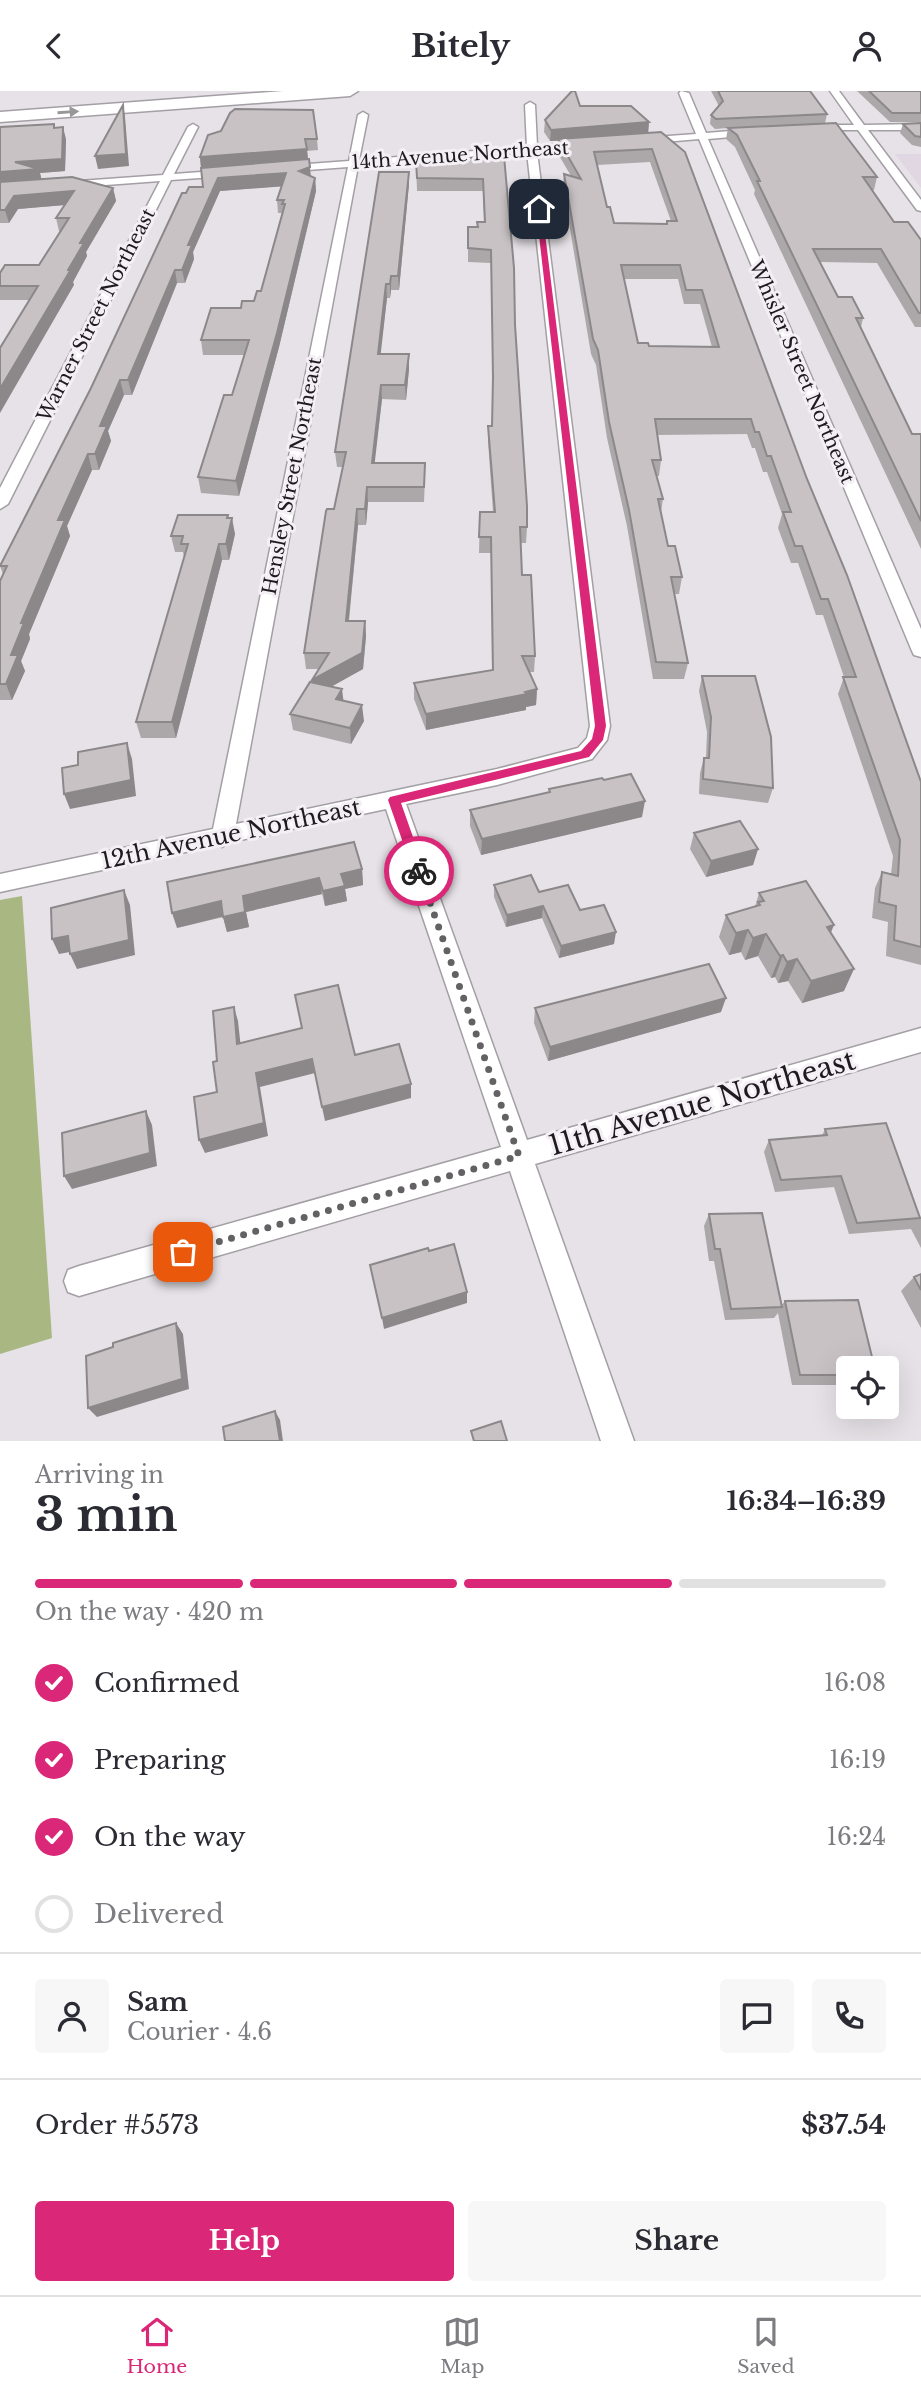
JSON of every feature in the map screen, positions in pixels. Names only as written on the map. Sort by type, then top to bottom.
[{"type":"highway","points":[[0,117],[350,91]]},
{"type":"street","points":[[834,91],[921,208]]},
{"type":"street","name":"Whisler Street Northeast","points":[[684,93],[921,651]]},
{"type":"street","points":[[530,105],[532,149]]},
{"type":"street","name":"Hensley Street Northeast","points":[[222,838],[363,115]]},
{"type":"street","name":"Warner Street Northeast","points":[[0,504],[193,127]]},
{"type":"street","points":[[799,129],[921,127]]},
{"type":"street","points":[[624,142],[762,131]]},
{"type":"street","name":"14th Avenue Northeast","points":[[273,169],[597,144]]},
{"type":"street","name":"12th Avenue Northeast","points":[[0,883],[394,800],[585,754],[597,740],[600,726],[532,149]]},
{"type":"street","points":[[52,186],[246,171]]},
{"type":"street","points":[[394,800],[618,1441]]},
{"type":"street","name":"11th Avenue Northeast","points":[[79,1281],[921,1040]]},
{"type":"shaded area","points":[[895,154],[921,154],[921,188]]},
{"type":"green space","points":[[22,896],[52,1338],[0,1354],[0,900]]},
{"type":"building","points":[[575,91],[580,106],[631,106],[649,122],[551,130],[545,120]]},
{"type":"building","points":[[718,91],[810,91],[827,114],[716,119],[711,115],[723,101]]},
{"type":"building","points":[[869,91],[921,91],[921,113],[892,113]]},
{"type":"building","points":[[123,105],[126,154],[95,156]]},
{"type":"building","points":[[235,109],[313,110],[317,139],[305,139],[307,149],[200,157],[208,135],[221,131]]},
{"type":"building","points":[[836,123],[877,177],[863,177],[894,222],[908,222],[921,240],[921,313],[881,249],[813,249],[838,297],[852,297],[863,318],[856,318],[912,434],[921,434],[921,521],[757,181],[760,181],[737,135],[728,128]]},
{"type":"building","points":[[921,123],[921,137],[915,136],[903,124]]},
{"type":"building","points":[[54,124],[54,128],[63,127],[62,159],[15,162],[39,169],[0,172],[0,127]]},
{"type":"building","points":[[661,132],[685,152],[807,479],[847,575],[921,782],[921,947],[894,940],[896,906],[879,902],[882,872],[898,876],[900,840],[843,677],[856,677],[828,599],[821,599],[802,546],[795,546],[783,512],[791,512],[771,456],[767,456],[759,432],[755,432],[751,419],[655,419],[661,460],[652,460],[663,499],[658,499],[668,546],[675,546],[682,577],[671,577],[688,663],[656,662],[564,174],[581,179],[558,139]],"holes":[[[652,149],[677,221],[667,221],[667,224],[614,223],[610,207],[607,207],[594,152]],[[621,265],[680,265],[686,290],[702,290],[719,347],[649,346],[648,343],[638,343]]]},
{"type":"building","points":[[504,156],[514,268],[515,325],[527,506],[527,527],[520,527],[522,575],[531,575],[535,656],[522,656],[537,689],[525,692],[527,694],[426,714],[414,683],[493,670],[491,537],[479,537],[480,512],[495,512],[488,426],[492,426],[493,377],[491,250],[468,248],[468,227],[478,227],[477,222],[485,222],[483,179],[417,178],[416,161]]},
{"type":"building","points":[[309,159],[310,167],[299,171],[315,178],[277,333],[236,481],[198,477],[224,395],[232,395],[249,340],[201,340],[211,308],[241,308],[242,301],[254,301],[257,291],[261,291],[285,204],[282,204],[284,200],[277,200],[286,173],[218,178],[188,245],[192,245],[182,270],[175,270],[128,380],[120,380],[100,426],[107,426],[95,454],[88,454],[58,520],[65,520],[21,623],[24,623],[11,655],[18,655],[6,684],[0,684],[0,581],[7,566],[0,566],[91,388],[182,193],[186,193],[189,187],[203,187],[201,168]]},
{"type":"building","points":[[379,172],[409,172],[398,276],[391,276],[390,284],[386,284],[378,354],[409,354],[405,385],[381,385],[372,463],[425,463],[424,487],[367,487],[365,509],[357,509],[346,621],[365,621],[362,653],[312,680],[329,653],[304,653],[326,511],[334,509],[346,452],[335,452]]},
{"type":"building","points":[[72,177],[113,188],[80,243],[84,243],[68,270],[70,271],[0,389],[0,348],[38,286],[0,286],[0,273],[5,265],[39,265],[69,218],[56,218],[74,191],[14,196],[5,210],[0,210],[0,182]]},
{"type":"building","points":[[178,515],[228,515],[227,518],[232,518],[226,544],[219,544],[172,722],[136,722],[188,544],[181,544],[183,536],[171,536]]},
{"type":"building","points":[[702,676],[755,676],[771,737],[773,788],[703,779],[704,758],[709,758],[711,717]]},
{"type":"building","points":[[310,682],[342,689],[336,699],[362,705],[350,728],[290,714]]},
{"type":"building","points":[[127,743],[131,780],[64,794],[62,768],[78,765],[78,752]]},
{"type":"building","points":[[631,774],[645,801],[482,839],[470,810],[550,792],[549,789]]},
{"type":"building","points":[[740,821],[758,849],[711,861],[694,833]]},
{"type":"building","points":[[354,842],[362,869],[341,874],[345,886],[323,891],[319,878],[243,896],[245,912],[223,917],[221,901],[172,913],[167,882]]},
{"type":"building","points":[[531,875],[539,892],[568,885],[580,910],[604,905],[616,932],[561,946],[543,906],[507,915],[494,885]]},
{"type":"building","points":[[806,881],[834,925],[827,927],[854,969],[811,981],[797,959],[787,962],[783,955],[780,956],[766,934],[753,938],[748,930],[736,933],[726,915],[760,905],[758,902],[764,901],[759,893]]},
{"type":"building","points":[[124,890],[129,940],[70,954],[68,936],[52,939],[51,908]]},
{"type":"building","points":[[709,964],[726,998],[550,1047],[535,1008]]},
{"type":"building","points":[[338,985],[355,1055],[399,1044],[411,1084],[322,1107],[312,1059],[256,1073],[264,1123],[199,1140],[194,1097],[217,1092],[213,1062],[217,1061],[213,1011],[234,1007],[237,1044],[302,1028],[295,995]]},
{"type":"building","points":[[146,1111],[150,1153],[64,1176],[62,1133]]},
{"type":"building","points":[[886,1123],[920,1218],[857,1223],[841,1176],[781,1180],[769,1140],[827,1135],[825,1129]]},
{"type":"building","points":[[762,1213],[782,1307],[731,1309],[720,1249],[715,1249],[709,1214]]},
{"type":"building","points":[[454,1244],[467,1292],[382,1318],[370,1265],[428,1248],[429,1251]]},
{"type":"building","points":[[921,1274],[921,1290],[914,1277]]},
{"type":"building","points":[[858,1300],[872,1356],[836,1356],[836,1375],[800,1375],[785,1301]]},
{"type":"building","points":[[176,1323],[182,1379],[88,1408],[86,1356],[113,1347],[113,1343]]},
{"type":"building","points":[[275,1411],[280,1441],[225,1441],[223,1427]]},
{"type":"building","points":[[501,1421],[507,1441],[474,1441],[471,1431]]},
{"type":"way so far","points":[[183,1252],[519,1156],[419,871]]},
{"type":"route","points":[[419,871],[394,800],[585,754],[597,740],[600,726],[539,209]]}]
